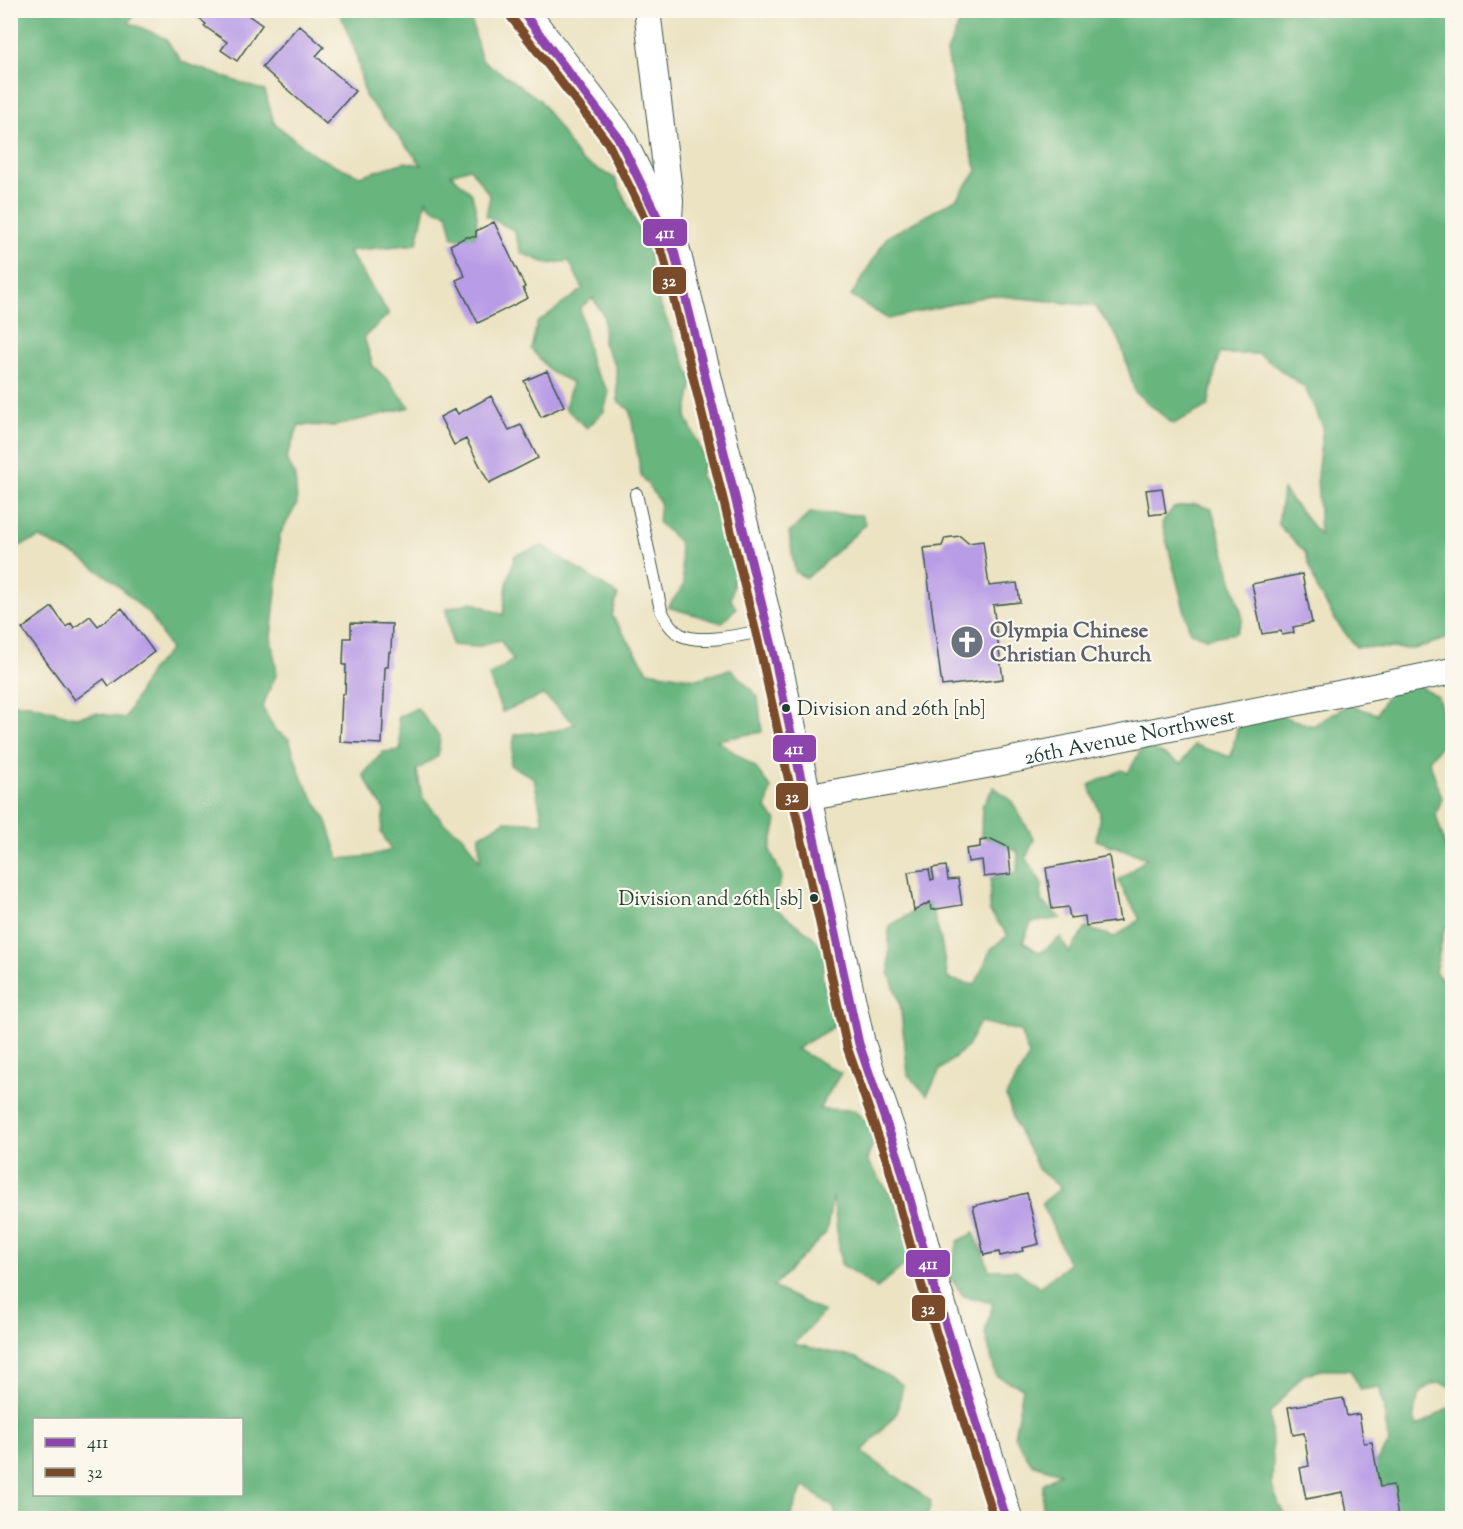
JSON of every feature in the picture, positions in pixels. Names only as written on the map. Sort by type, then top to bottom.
[{"type":"street","points":[[521,10],[618,137],[674,250],[768,630],[859,1044],[899,1160],[935,1290],[1006,1518]]},
{"type":"street","points":[[647,10],[669,201],[668,239]]},
{"type":"street","name":"26th Avenue Northwest","points":[[805,798],[1009,760],[1452,671]]},
{"type":"lane","points":[[636,494],[661,610],[667,622],[681,635],[700,640],[768,630]]},
{"type":"green space","points":[[469,10],[481,59],[540,100],[580,160],[615,178],[649,251],[653,288],[693,381],[686,417],[706,460],[700,476],[731,527],[736,563],[731,600],[736,608],[722,623],[668,607],[684,585],[679,542],[658,522],[660,502],[641,475],[630,410],[618,401],[616,367],[603,343],[604,316],[593,298],[580,308],[591,365],[609,392],[604,411],[587,428],[565,408],[572,382],[552,373],[531,349],[537,323],[583,289],[569,261],[548,264],[521,253],[514,230],[486,216],[490,196],[470,168],[451,174],[472,194],[477,215],[476,237],[453,238],[447,213],[433,209],[426,200],[417,244],[348,251],[389,314],[364,337],[373,366],[410,407],[335,426],[299,425],[286,459],[295,475],[297,504],[279,536],[278,573],[271,637],[277,673],[262,707],[275,730],[289,739],[302,779],[327,821],[339,859],[370,856],[391,850],[381,832],[384,810],[363,775],[383,752],[401,750],[398,717],[417,708],[440,737],[438,756],[417,770],[422,797],[444,823],[463,836],[480,862],[479,836],[505,821],[543,823],[534,778],[510,765],[515,734],[552,732],[575,724],[543,695],[502,712],[489,676],[513,660],[500,640],[477,647],[452,645],[446,609],[472,602],[503,615],[507,584],[515,555],[543,546],[618,595],[612,616],[648,671],[696,679],[731,669],[758,697],[762,732],[717,740],[755,767],[771,788],[766,809],[777,821],[770,850],[782,877],[771,905],[811,935],[828,952],[822,975],[835,1026],[796,1049],[841,1073],[819,1109],[854,1110],[877,1133],[867,1160],[895,1202],[914,1257],[877,1288],[841,1264],[833,1196],[826,1233],[773,1287],[824,1312],[794,1344],[857,1358],[903,1385],[897,1413],[862,1452],[931,1501],[927,1518],[837,1518],[833,1507],[803,1486],[790,1518],[11,1518],[11,704],[29,704],[75,717],[96,713],[125,718],[150,671],[170,650],[152,617],[112,580],[77,556],[40,538],[11,549],[11,11],[139,11],[128,22],[165,38],[182,62],[265,91],[274,123],[317,157],[360,176],[405,162],[422,165],[365,96],[356,53],[339,11]]},
{"type":"green space","points":[[965,10],[1452,11],[1452,637],[1414,649],[1356,647],[1336,621],[1318,591],[1305,552],[1278,525],[1283,490],[1320,535],[1317,475],[1323,427],[1305,388],[1259,354],[1219,354],[1208,406],[1173,424],[1135,392],[1120,341],[1095,306],[991,295],[888,319],[851,296],[887,237],[956,199],[977,171],[954,92],[947,52]]},
{"type":"green space","points":[[1195,504],[1212,509],[1243,619],[1236,633],[1206,638],[1190,632],[1162,523],[1173,508]]},
{"type":"green space","points":[[810,513],[861,515],[866,524],[807,578],[795,572],[789,533]]},
{"type":"green space","points":[[1398,673],[1438,697],[1449,736],[1429,760],[1442,798],[1436,815],[1452,868],[1452,918],[1444,931],[1435,972],[1452,990],[1452,1387],[1438,1383],[1425,1389],[1417,1400],[1415,1421],[1417,1427],[1452,1406],[1452,1518],[1383,1518],[1377,1512],[1372,1467],[1389,1444],[1380,1387],[1361,1390],[1350,1370],[1322,1370],[1303,1375],[1270,1413],[1272,1486],[1287,1518],[1042,1518],[1043,1484],[1060,1473],[1032,1464],[1014,1436],[1023,1388],[996,1376],[985,1333],[993,1303],[964,1296],[949,1276],[958,1241],[974,1233],[989,1270],[1016,1270],[1039,1287],[1069,1264],[1042,1203],[1061,1188],[1038,1169],[1017,1128],[1006,1096],[1029,1056],[1020,1031],[980,1022],[967,1047],[940,1070],[927,1095],[908,1075],[900,1003],[889,973],[889,926],[930,902],[941,941],[948,979],[975,985],[991,949],[1008,935],[989,911],[991,878],[1017,872],[1018,852],[981,836],[982,806],[994,787],[1011,800],[1034,839],[1026,858],[1042,884],[1041,901],[1061,918],[1031,923],[1023,942],[1040,953],[1061,937],[1069,953],[1086,928],[1115,937],[1140,919],[1118,881],[1147,858],[1096,840],[1100,813],[1089,785],[1122,770],[1128,773],[1144,744],[1181,764],[1194,745],[1231,757],[1237,729],[1248,706],[1313,726],[1348,705],[1377,714]]},
{"type":"building","points":[[187,10],[252,10],[248,15],[262,25],[237,61],[221,50],[227,42],[204,26],[206,24]]},
{"type":"building","points":[[299,25],[324,47],[316,56],[355,91],[326,124],[262,67]]},
{"type":"building","points":[[494,222],[528,298],[478,323],[456,280],[465,276],[450,245],[466,237],[476,237],[476,231]]},
{"type":"building","points":[[547,371],[564,406],[541,417],[524,381]]},
{"type":"building","points":[[491,396],[509,430],[521,425],[538,458],[489,483],[466,439],[454,445],[440,417],[455,409],[458,414]]},
{"type":"building","points":[[1162,488],[1166,513],[1150,515],[1146,490]]},
{"type":"building","name":"Olympia Chinese Christian Church","points":[[960,536],[968,543],[983,541],[989,586],[1017,583],[1020,602],[993,605],[1003,679],[942,686],[924,548],[942,546],[945,538]]},
{"type":"building","points":[[1302,574],[1312,623],[1293,627],[1294,633],[1282,635],[1281,631],[1262,634],[1252,584]]},
{"type":"building","points":[[52,607],[66,627],[71,623],[74,628],[90,616],[98,626],[122,608],[154,652],[109,686],[104,679],[75,700],[22,629]]},
{"type":"building","points":[[351,623],[392,624],[391,652],[389,652],[388,667],[385,667],[382,744],[340,742],[342,694],[345,694],[344,638],[351,638]]},
{"type":"building","points":[[991,839],[1008,847],[1011,874],[984,877],[982,860],[968,862],[966,849],[980,847],[980,841]]},
{"type":"building","points":[[1109,856],[1120,921],[1086,926],[1085,916],[1070,918],[1068,907],[1052,909],[1046,868]]},
{"type":"building","points":[[946,866],[948,880],[958,879],[962,905],[931,910],[930,902],[914,911],[908,872],[929,869],[931,880],[934,879],[932,868]]},
{"type":"building","points":[[1027,1193],[1039,1244],[1022,1248],[1023,1251],[1000,1256],[999,1252],[984,1255],[973,1206]]},
{"type":"building","points":[[1343,1398],[1347,1416],[1359,1414],[1364,1443],[1372,1442],[1380,1487],[1393,1485],[1398,1518],[1348,1518],[1343,1492],[1306,1499],[1300,1468],[1309,1466],[1304,1433],[1293,1435],[1288,1407]]},
{"type":"transit line","name":"411","points":[[521,10],[618,137],[674,251],[772,646],[859,1044],[899,1160],[935,1290],[1006,1518]]},
{"type":"transit line","name":"32","points":[[511,17],[608,143],[663,255],[760,649],[847,1047],[888,1164],[924,1294],[994,1518]]},
{"type":"place","name":"Olympia Chinese Christian Church","points":[[967,642]]},
{"type":"place","name":"Division and 26th [nb]","points":[[786,708]]},
{"type":"place","name":"Division and 26th [sb]","points":[[814,898]]}]
